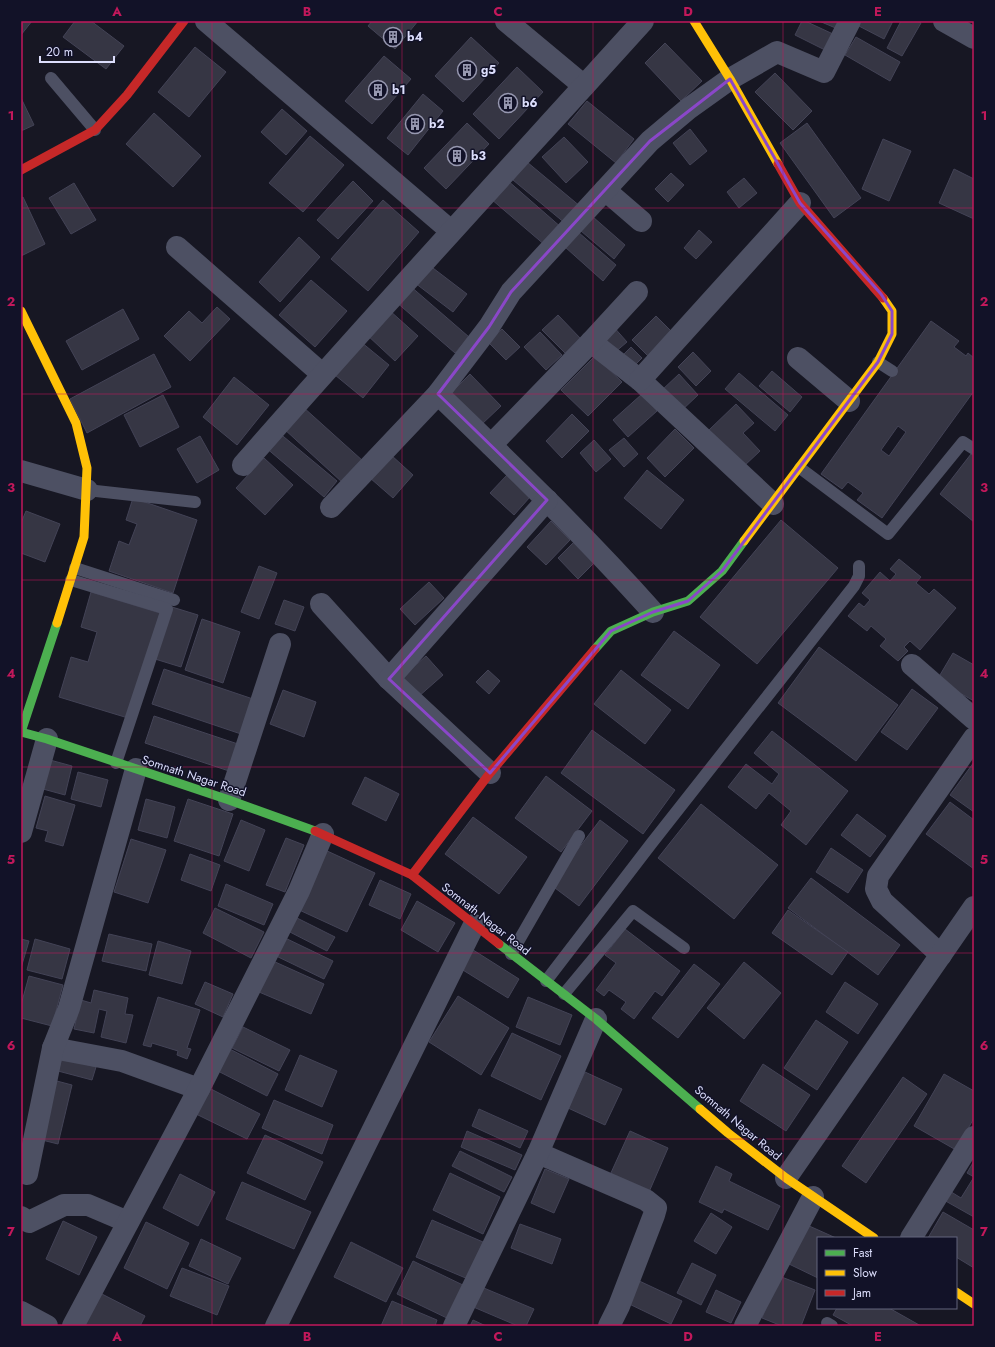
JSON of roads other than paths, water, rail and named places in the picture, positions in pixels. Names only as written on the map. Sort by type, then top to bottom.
[{"type":"street","points":[[21,170],[95,130],[127,95],[184,21]]},
{"type":"street","points":[[206,21],[451,231]]},
{"type":"street","points":[[506,21],[584,86]]},
{"type":"street","points":[[243,465],[322,374],[643,21]]},
{"type":"street","points":[[412,875],[490,773],[612,631],[653,612],[688,601],[722,572],[878,362],[892,334],[892,311],[882,294],[800,203],[730,79],[694,21]]},
{"type":"street","points":[[331,507],[438,394],[489,327],[511,292],[650,141],[688,109],[730,79],[777,52],[824,72],[850,21]]},
{"type":"street","points":[[944,21],[974,38]]},
{"type":"street","points":[[605,190],[641,221]]},
{"type":"street","points":[[640,380],[800,203]]},
{"type":"street","points":[[177,246],[322,374]]},
{"type":"street","points":[[491,445],[591,342],[637,292]]},
{"type":"street","points":[[21,311],[76,423],[87,468],[84,537],[21,732]]},
{"type":"street","points":[[591,342],[640,380],[773,504]]},
{"type":"street","points":[[798,358],[849,401]]},
{"type":"street","points":[[438,394],[547,500],[624,578],[653,612]]},
{"type":"street","points":[[21,471],[87,490]]},
{"type":"street","points":[[389,679],[547,500]]},
{"type":"street","points":[[321,604],[389,679],[490,773]]},
{"type":"street","points":[[230,800],[280,644]]},
{"type":"street","points":[[912,665],[974,719]]},
{"type":"street","name":"Somnath Nagar Road","points":[[21,732],[47,739],[230,800],[323,834],[412,875],[596,1019],[728,1132],[786,1178],[873,1237]]},
{"type":"street","points":[[941,955],[882,901],[876,889],[878,876],[974,738]]},
{"type":"street","points":[[21,832],[47,739]]},
{"type":"street","points":[[26,1174],[53,1048],[69,1008],[126,766]]},
{"type":"street","points":[[73,1326],[199,1089],[299,891],[323,834]]},
{"type":"street","points":[[786,1178],[974,907]]},
{"type":"street","points":[[276,1326],[474,925]]},
{"type":"street","points":[[454,1326],[538,1153],[596,1019]]},
{"type":"street","points":[[53,1048],[122,1061],[199,1089]]},
{"type":"street","points":[[913,1237],[974,1137]]},
{"type":"street","points":[[538,1153],[646,1200],[656,1208],[619,1306],[609,1326]]},
{"type":"street","points":[[746,1326],[813,1197]]},
{"type":"street","points":[[21,1217],[29,1222],[64,1205],[88,1205],[128,1222]]},
{"type":"street","points":[[957,1293],[974,1304]]},
{"type":"street","points":[[21,1312],[47,1326]]},
{"type":"lane","points":[[51,78],[95,130]]},
{"type":"lane","points":[[878,362],[892,371]]},
{"type":"lane","points":[[800,468],[888,534],[964,442],[974,449]]},
{"type":"lane","points":[[87,490],[195,502]]},
{"type":"lane","points":[[546,981],[854,586],[859,576],[859,566]]},
{"type":"lane","points":[[73,574],[174,600]]},
{"type":"lane","points":[[73,574],[167,609],[126,766]]},
{"type":"lane","points":[[511,954],[579,836]]},
{"type":"lane","points":[[564,994],[633,911],[684,948]]},
{"type":"place","name":"b4","points":[[393,37]]},
{"type":"place","name":"g5","points":[[467,70]]},
{"type":"place","name":"b1","points":[[378,90]]},
{"type":"place","name":"b6","points":[[508,103]]},
{"type":"place","name":"b2","points":[[415,124]]},
{"type":"place","name":"b3","points":[[457,156]]}]
